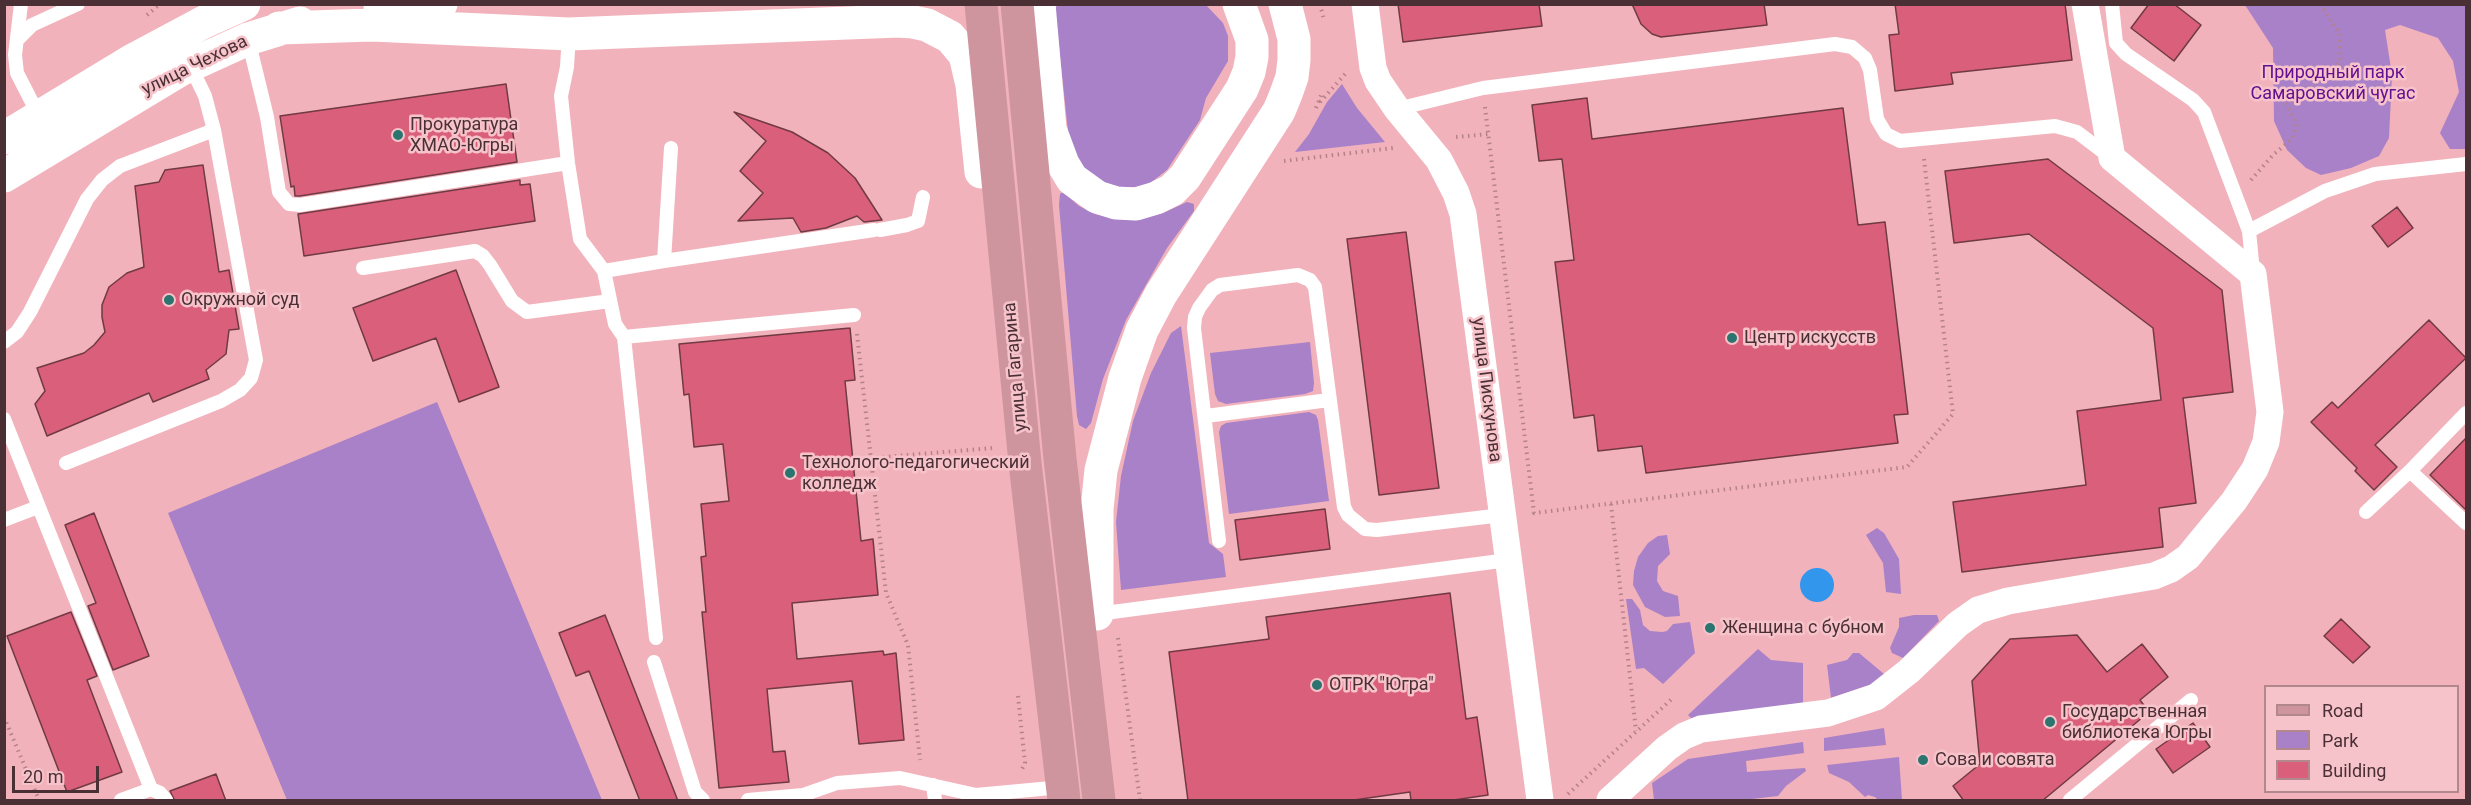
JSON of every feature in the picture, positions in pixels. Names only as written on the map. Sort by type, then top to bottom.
[{"type":"main road","points":[[49,112],[195,4]]},
{"type":"main road","name":"улица Чехова","points":[[4,138],[167,41],[243,4]]},
{"type":"main road","name":"улица Чехова","points":[[4,176],[189,65],[248,39],[279,28],[367,10],[441,4]]},
{"type":"main road","name":"улица Гагарина","points":[[981,4],[1025,464],[1064,794]]},
{"type":"main road","points":[[1025,12],[1050,129],[1057,150],[1072,179],[1097,197],[1116,203],[1136,204],[1172,190],[1185,177],[1242,89],[1249,72],[1252,40],[1239,4]]},
{"type":"main road","points":[[1097,785],[1097,509],[1101,470],[1125,378],[1143,330],[1161,294],[1273,120],[1286,94],[1292,77],[1294,39],[1286,4]]},
{"type":"main road","name":"улица Гагарина","points":[[1025,12],[1060,459],[1097,785]]},
{"type":"main road","points":[[279,28],[372,25],[569,34],[898,21],[927,25],[950,37],[965,55],[972,85],[1000,362],[1025,464]]},
{"type":"main road","points":[[978,140],[1003,233]]},
{"type":"main road","points":[[1060,459],[1097,614],[1117,801]]},
{"type":"street","name":"улица Пискунова","points":[[1365,4],[1373,68],[1378,81],[1397,109],[1426,142],[1447,175],[1463,213],[1508,560],[1546,798]]},
{"type":"street","points":[[1610,801],[1667,748],[1684,736],[1701,729],[1828,713],[1876,696],[1896,682],[1958,624],[1977,610],[2008,601],[2154,576],[2171,569],[2188,557],[2234,501],[2255,469],[2266,442],[2270,412],[2253,274],[2112,158],[2085,4]]},
{"type":"lane","points":[[21,4],[15,55],[18,73],[49,112]]},
{"type":"lane","points":[[2112,4],[2116,43],[2126,54],[2193,100],[2204,112],[2249,231],[2253,274]]},
{"type":"lane","points":[[16,39],[32,25],[70,6]]},
{"type":"lane","points":[[569,34],[567,67],[561,96],[568,164],[580,240],[603,271],[615,324],[624,337],[656,638]]},
{"type":"lane","points":[[248,39],[267,117],[279,192],[282,199],[289,204],[300,205],[568,164]]},
{"type":"lane","points":[[1397,109],[1483,88],[1835,44],[1852,47],[1865,58],[1870,70],[1877,119],[1886,134],[1900,141],[1922,141],[2055,126],[2078,132],[2112,158]]},
{"type":"lane","points":[[66,462],[221,401],[240,390],[251,378],[256,360],[214,130],[205,96],[189,65]]},
{"type":"lane","points":[[4,342],[17,332],[30,312],[87,200],[102,180],[120,166],[214,130]]},
{"type":"lane","points":[[664,261],[670,148]]},
{"type":"lane","points":[[2249,231],[2325,191],[2375,174],[2466,164]]},
{"type":"lane","points":[[603,271],[908,225],[918,221],[923,197]]},
{"type":"lane","points":[[363,268],[475,251],[483,256],[490,265],[512,301],[527,312],[610,301]]},
{"type":"lane","points":[[1219,541],[1194,328],[1195,317],[1212,290],[1228,282],[1298,275],[1310,280],[1315,287],[1344,507],[1355,523],[1365,529],[1377,530],[1502,515]]},
{"type":"lane","points":[[624,337],[854,315]]},
{"type":"lane","points":[[1206,417],[1329,400]]},
{"type":"lane","points":[[2366,512],[2410,471],[2466,413]]},
{"type":"lane","points":[[4,419],[151,789],[160,793],[166,801]]},
{"type":"lane","points":[[2410,471],[2466,523]]},
{"type":"lane","points":[[4,520],[38,507]]},
{"type":"lane","points":[[1097,614],[1508,560]]},
{"type":"lane","points":[[654,662],[695,792],[703,801]]},
{"type":"lane","points":[[2070,801],[2191,700]]},
{"type":"lane","points":[[748,801],[803,798],[837,783],[900,778],[976,795],[1064,794]]},
{"type":"lane","points":[[928,784],[935,801]]},
{"type":"lane","points":[[121,801],[151,789]]},
{"type":"path","points":[[2236,197],[2273,155],[2292,139],[2297,123],[2286,103],[2324,77],[2340,62],[2340,34],[2320,4]]},
{"type":"path","points":[[1319,103],[1349,69],[1352,79]]},
{"type":"path","points":[[1483,88],[1534,513],[1907,467],[1953,414],[1922,141]]},
{"type":"path","points":[[1283,161],[1391,149],[1489,134]]},
{"type":"path","points":[[854,315],[886,593],[909,645],[928,784]]},
{"type":"path","points":[[859,459],[993,448]]},
{"type":"path","points":[[1611,504],[1636,731]]},
{"type":"path","points":[[1120,660],[1140,801]]},
{"type":"path","points":[[1546,798],[1636,731],[1674,697]]},
{"type":"path","points":[[4,717],[39,801]]},
{"type":"green space","points":[[1058,4],[1206,5],[1223,23],[1228,36],[1228,61],[1206,98],[1200,120],[1167,170],[1149,184],[1120,187],[1102,182],[1085,171],[1069,141],[1055,9]]},
{"type":"green space","name":"Природный парк Самаровский чугас","points":[[2245,5],[2466,5],[2466,149],[2450,149],[2440,133],[2459,92],[2453,61],[2438,38],[2400,25],[2385,30],[2392,75],[2389,138],[2379,156],[2351,168],[2321,175],[2306,168],[2287,150],[2274,121],[2273,48]]},
{"type":"green space","points":[[1342,84],[1357,108],[1385,142],[1295,152],[1309,134],[1327,102]]},
{"type":"green space","points":[[1063,192],[1079,206],[1095,214],[1116,219],[1137,220],[1163,213],[1187,202],[1194,204],[1194,211],[1167,248],[1126,320],[1103,379],[1091,423],[1086,429],[1079,425],[1077,416],[1059,205],[1060,194]]},
{"type":"green space","points":[[1181,326],[1209,543],[1223,554],[1226,577],[1121,590],[1116,522],[1121,476],[1133,421],[1151,373],[1171,333]]},
{"type":"green space","points":[[1310,342],[1313,391],[1226,404],[1218,401],[1215,394],[1210,353]]},
{"type":"green space","points":[[437,402],[602,800],[287,800],[168,513]]},
{"type":"green space","points":[[1309,412],[1316,415],[1318,420],[1329,501],[1229,514],[1219,432],[1221,426],[1226,423]]},
{"type":"green space","points":[[1877,528],[1884,533],[1899,559],[1901,594],[1886,592],[1883,563],[1866,535]]},
{"type":"green space","points":[[1667,535],[1670,554],[1658,566],[1657,581],[1663,591],[1678,596],[1680,616],[1665,617],[1645,607],[1633,585],[1638,557],[1648,543],[1658,536]]},
{"type":"green space","points":[[1626,599],[1632,599],[1640,610],[1643,625],[1650,631],[1667,631],[1673,624],[1690,622],[1695,653],[1663,684],[1644,668],[1636,669]]},
{"type":"green space","points":[[1914,615],[1937,615],[1939,621],[1903,658],[1892,653],[1890,648],[1899,627],[1899,618]]},
{"type":"green space","points":[[1758,649],[1771,660],[1803,663],[1803,704],[1691,718],[1688,715]]},
{"type":"green space","points":[[1853,653],[1859,653],[1884,674],[1875,683],[1831,698],[1827,665],[1847,660]]},
{"type":"green space","points":[[1884,728],[1886,745],[1824,751],[1824,738]]},
{"type":"green space","points":[[1803,742],[1804,753],[1746,761],[1747,772],[1805,768],[1806,771],[1786,786],[1778,796],[1743,800],[1654,800],[1652,783],[1688,759]]},
{"type":"green space","points":[[1899,757],[1902,800],[1878,800],[1868,795],[1865,797],[1849,782],[1829,773],[1827,765]]},
{"type":"water","points":[[1817,568],[1829,573],[1834,585],[1829,597],[1817,602],[1805,597],[1800,585],[1805,573]]},
{"type":"building","points":[[1398,4],[1539,4],[1542,26],[1403,42]]},
{"type":"building","points":[[1632,4],[1764,4],[1767,25],[1661,37],[1652,34],[1641,24]]},
{"type":"building","points":[[1895,4],[2065,4],[2072,60],[1951,73],[1953,84],[1895,91],[1889,35],[1899,34]]},
{"type":"building","points":[[2149,4],[2174,4],[2201,25],[2174,61],[2131,28]]},
{"type":"building","name":"Прокуратура ХМАО-Югры","points":[[506,84],[517,162],[295,196],[294,186],[291,187],[280,116]]},
{"type":"building","name":"Центр искусств","points":[[1587,98],[1592,139],[1843,108],[1858,225],[1885,222],[1908,414],[1894,415],[1898,443],[1646,473],[1642,446],[1598,451],[1594,415],[1574,418],[1555,262],[1574,260],[1562,159],[1539,161],[1532,105]]},
{"type":"building","points":[[734,112],[792,132],[828,153],[855,178],[882,220],[864,222],[857,216],[826,228],[801,232],[793,218],[738,221],[763,193],[740,171],[766,141]]},
{"type":"building","points":[[2048,159],[2222,290],[2233,392],[2183,398],[2196,503],[2159,508],[2163,547],[1962,572],[1953,502],[2086,485],[2077,411],[2161,400],[2153,328],[2029,234],[1954,243],[1945,171]]},
{"type":"building","name":"Окружной суд","points":[[203,165],[219,272],[229,270],[239,329],[229,330],[226,354],[206,370],[209,379],[153,402],[149,393],[47,436],[35,404],[45,391],[37,368],[84,353],[94,345],[105,332],[102,305],[109,287],[127,273],[144,267],[135,186],[159,182],[165,170]]},
{"type":"building","points":[[520,180],[520,185],[530,184],[535,221],[304,256],[298,214]]},
{"type":"building","points":[[2397,207],[2413,228],[2388,247],[2372,226]]},
{"type":"building","points":[[1406,232],[1439,488],[1379,495],[1347,239]]},
{"type":"building","points":[[456,270],[499,387],[459,402],[436,338],[373,361],[353,308]]},
{"type":"building","points":[[2429,320],[2466,358],[2375,445],[2397,467],[2374,490],[2355,471],[2357,468],[2311,422],[2332,402],[2338,408]]},
{"type":"building","points":[[850,328],[855,380],[845,381],[861,541],[873,539],[878,595],[792,603],[797,659],[883,651],[884,655],[896,653],[904,740],[859,744],[852,681],[767,689],[773,752],[785,751],[789,782],[719,788],[702,612],[706,612],[701,557],[706,556],[701,504],[729,501],[723,444],[694,447],[689,394],[684,395],[679,344]]},
{"type":"building","points":[[2466,438],[2466,510],[2430,475]]},
{"type":"building","points":[[1325,509],[1330,549],[1240,560],[1235,520]]},
{"type":"building","points":[[94,513],[149,656],[113,670],[88,606],[96,603],[65,525]]},
{"type":"building","name":"ОТРК \"Югра\"","points":[[1450,593],[1466,719],[1477,717],[1488,795],[1447,801],[1411,801],[1410,792],[1347,801],[1188,801],[1169,652],[1269,639],[1266,617]]},
{"type":"building","points":[[71,612],[97,676],[87,680],[122,772],[67,792],[7,636]]},
{"type":"building","points":[[605,615],[678,801],[640,801],[589,671],[576,676],[559,633]]},
{"type":"building","points":[[2341,619],[2370,647],[2353,663],[2324,636]]},
{"type":"building","name":"Государственная библиотека Югры","points":[[2077,635],[2107,672],[2142,644],[2168,677],[2140,700],[2149,712],[2042,801],[1964,801],[1953,786],[1980,764],[1972,681],[2010,639]]},
{"type":"building","points":[[2193,723],[2210,747],[2173,773],[2156,749]]},
{"type":"building","points":[[216,774],[226,801],[175,801],[170,791]]},
{"type":"place","name":"Прокуратура ХМАО-Югры","points":[[398,135]]},
{"type":"place","name":"Окружной суд","points":[[169,300]]},
{"type":"place","name":"Центр искусств","points":[[1732,338]]},
{"type":"place","name":"Технолого-педагогический колледж","points":[[790,473]]},
{"type":"place","name":"Женщина с бубном","points":[[1710,628]]},
{"type":"place","name":"ОТРК \"Югра\"","points":[[1317,685]]},
{"type":"place","name":"Государственная библиотека Югры","points":[[2050,722]]},
{"type":"place","name":"Сова и совята","points":[[1923,760]]}]
